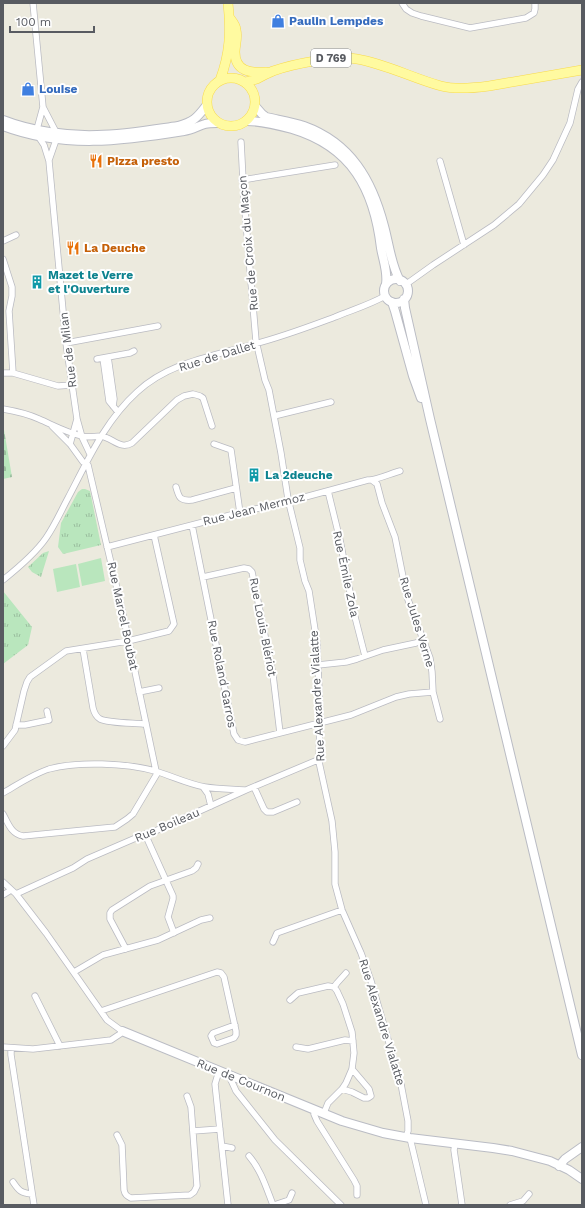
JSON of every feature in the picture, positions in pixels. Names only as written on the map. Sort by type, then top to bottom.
[{"type":"main road","points":[[220,80],[227,59],[230,36],[228,3]]},
{"type":"main road","points":[[229,17],[236,30],[236,57],[241,68],[248,72],[270,72]]},
{"type":"main road","name":"D 769","points":[[245,82],[256,79],[270,72],[332,58],[357,58],[393,68],[400,72],[442,86],[477,88],[582,70]]},
{"type":"main road","points":[[227,59],[236,78]]},
{"type":"main road","points":[[254,95],[259,85],[270,72]]},
{"type":"main road","points":[[217,123],[210,115],[206,106],[207,93],[210,88],[220,80],[228,78],[236,78],[245,82],[251,88],[254,95],[255,106],[247,121]]},
{"type":"main road","points":[[178,129],[199,116],[206,106]]},
{"type":"main road","points":[[255,106],[262,114],[266,116],[303,125],[334,142],[352,157],[363,172],[373,191],[384,225],[396,272],[407,290],[404,299],[404,308],[582,1055]]},
{"type":"main road","points":[[3,120],[37,133]]},
{"type":"main road","points":[[3,126],[15,130],[56,136],[72,134],[98,135],[178,129],[192,130],[205,124],[217,123],[227,127],[237,126],[247,121],[260,121],[300,132],[326,144],[340,154],[347,162],[363,184],[372,202],[387,274],[384,290],[395,311],[413,376],[430,419]]},
{"type":"main road","points":[[386,284],[394,280],[403,283]]},
{"type":"main road","points":[[388,299],[400,302],[404,299]]},
{"type":"main road","name":"Rue de Cournon","points":[[122,1031],[342,1121],[408,1138],[512,1151],[550,1162],[569,1170],[582,1179]]},
{"type":"main road","points":[[559,1166],[565,1159],[582,1147]]},
{"type":"main road","points":[[569,1170],[572,1155]]},
{"type":"street","points":[[33,3],[43,107],[37,133]]},
{"type":"street","points":[[402,3],[406,9],[412,13],[425,18],[470,28],[526,18],[534,13],[534,3]]},
{"type":"street","points":[[403,283],[428,269],[494,225],[519,204],[543,175],[552,160],[570,123],[578,89],[582,82]]},
{"type":"street","points":[[43,107],[56,136]]},
{"type":"street","name":"Rue de Milan","points":[[37,133],[44,145],[49,161],[66,343],[78,434],[90,454]]},
{"type":"street","name":"Rue de Milan","points":[[49,161],[56,136]]},
{"type":"street","name":"Rue de Croix du Maçon","points":[[240,142],[254,327],[257,344]]},
{"type":"street","points":[[440,161],[464,245]]},
{"type":"street","points":[[242,180],[335,164]]},
{"type":"street","points":[[3,241],[16,235]]},
{"type":"street","points":[[3,259],[12,287],[9,311],[13,373]]},
{"type":"street","name":"Rue de Dallet","points":[[3,580],[25,561],[47,536],[56,522],[90,454],[118,412],[137,392],[157,377],[200,359],[257,344],[369,304],[388,299]]},
{"type":"street","points":[[66,343],[158,326]]},
{"type":"street","name":"Rue Alexandre Vialatte","points":[[257,344],[265,380],[269,390],[288,501],[300,548],[300,560],[312,604],[317,643],[320,762],[332,821],[335,852],[335,884],[342,910],[361,953],[386,1028],[401,1084],[408,1121],[408,1138],[426,1205]]},
{"type":"street","points":[[118,412],[113,406],[114,399],[103,358],[134,351]]},
{"type":"street","points":[[3,373],[13,373],[58,386],[72,385]]},
{"type":"street","points":[[3,409],[38,418],[52,426],[78,434],[92,437],[101,436],[120,445],[128,446],[177,400],[184,396],[197,394],[203,398],[212,426]]},
{"type":"street","points":[[274,416],[331,402]]},
{"type":"street","points":[[52,426],[86,463]]},
{"type":"street","points":[[71,445],[78,434]]},
{"type":"street","points":[[214,444],[231,450],[240,513]]},
{"type":"street","name":"Rue Marcel Boubat","points":[[86,463],[88,465],[93,484],[108,547],[157,772]]},
{"type":"street","name":"Rue Jean Mermoz","points":[[108,547],[368,480],[373,481],[378,477],[400,471]]},
{"type":"street","name":"Rue Jules Verne","points":[[373,481],[377,484],[382,503],[397,544],[401,573],[407,597],[431,664],[433,692],[440,719]]},
{"type":"street","points":[[176,487],[178,495],[186,500],[192,500],[236,488]]},
{"type":"street","name":"Rue Émile Zola","points":[[328,491],[340,540],[354,613],[365,656]]},
{"type":"street","name":"Rue Roland Garros","points":[[192,525],[234,734],[238,740],[245,742],[351,715],[396,697],[409,694],[433,692]]},
{"type":"street","points":[[3,746],[15,730],[24,691],[30,677],[66,651],[128,641],[169,631],[174,624],[154,535]]},
{"type":"street","name":"Rue Louis Blériot","points":[[203,577],[244,568],[249,569],[252,572],[273,675],[280,733]]},
{"type":"street","points":[[318,664],[346,662],[383,650],[416,643],[423,640]]},
{"type":"street","points":[[83,649],[93,708],[96,716],[105,720],[143,724],[146,723]]},
{"type":"street","points":[[139,692],[159,688]]},
{"type":"street","points":[[16,725],[25,725],[49,720],[48,711]]},
{"type":"street","name":"Rue Boileau","points":[[3,895],[73,868],[87,859],[153,832],[246,790],[320,759]]},
{"type":"street","points":[[3,793],[40,773],[60,767],[82,764],[116,765],[157,772],[203,787],[246,790]]},
{"type":"street","points":[[3,814],[15,833],[23,836],[115,827],[127,820],[133,814],[157,772]]},
{"type":"street","points":[[203,787],[208,794],[211,806]]},
{"type":"street","points":[[254,787],[264,809],[267,812],[273,812],[297,802]]},
{"type":"street","points":[[222,789],[225,794],[224,800]]},
{"type":"street","points":[[145,834],[173,896],[168,917],[174,933]]},
{"type":"street","points":[[126,949],[110,919],[110,913],[115,907],[145,889],[192,871],[198,864]]},
{"type":"street","name":"Rue de Cournon","points":[[3,882],[14,892],[53,941],[107,1020],[122,1031]]},
{"type":"street","points":[[273,942],[277,932],[342,910]]},
{"type":"street","points":[[74,972],[103,955],[158,940],[201,920],[210,918]]},
{"type":"street","points":[[101,1011],[217,972],[221,973],[224,977],[235,1025]]},
{"type":"street","points":[[334,987],[346,973]]},
{"type":"street","points":[[290,1000],[298,993],[328,986],[334,987],[338,991],[343,1004],[353,1041],[354,1053],[352,1069],[346,1083],[328,1103],[324,1113]]},
{"type":"street","points":[[35,996],[60,1046]]},
{"type":"street","points":[[3,1047],[34,1049],[111,1040],[122,1031]]},
{"type":"street","points":[[296,1047],[308,1049],[346,1040],[353,1041]]},
{"type":"street","points":[[11,1048],[34,1205]]},
{"type":"street","points":[[342,1089],[364,1098],[370,1097],[371,1093],[369,1089],[352,1069]]},
{"type":"street","points":[[219,1071],[215,1084],[228,1205]]},
{"type":"street","points":[[231,1076],[231,1080],[236,1091],[275,1140],[341,1205]]},
{"type":"street","points":[[117,1135],[122,1145],[124,1190],[127,1196],[131,1198],[190,1195],[194,1192],[197,1186],[191,1107],[187,1096]]},
{"type":"street","points":[[315,1110],[314,1114],[317,1121],[357,1186],[357,1195]]},
{"type":"street","points":[[193,1131],[220,1129]]},
{"type":"street","points":[[455,1144],[454,1150],[462,1205]]},
{"type":"street","points":[[222,1146],[232,1148]]},
{"type":"street","points":[[249,1156],[256,1164],[274,1205],[289,1200],[292,1194]]},
{"type":"street","points":[[13,1182],[17,1188],[24,1193],[32,1194]]},
{"type":"street","points":[[510,1205],[523,1201],[528,1194]]},
{"type":"green space","points":[[3,424],[12,477],[3,479]]},
{"type":"green space","points":[[82,489],[90,491],[101,545],[63,554],[58,547],[61,523],[78,492]]},
{"type":"green space","points":[[49,551],[41,577],[32,572],[28,567],[43,553]]},
{"type":"green space","points":[[101,558],[105,581],[82,586],[78,564]]},
{"type":"green space","points":[[76,564],[80,587],[57,592],[53,569]]},
{"type":"green space","points":[[3,591],[32,627],[28,645],[3,664]]},
{"type":"place","name":"Paulin Lempdes","points":[[278,21]]},
{"type":"place","name":"Louise","points":[[28,89]]},
{"type":"place","name":"Pizza presto","points":[[96,161]]},
{"type":"place","name":"La Deuche","points":[[73,248]]},
{"type":"place","name":"Mazet le Verre et l'Ouverture","points":[[37,282]]},
{"type":"place","name":"La 2deuche","points":[[254,475]]}]
